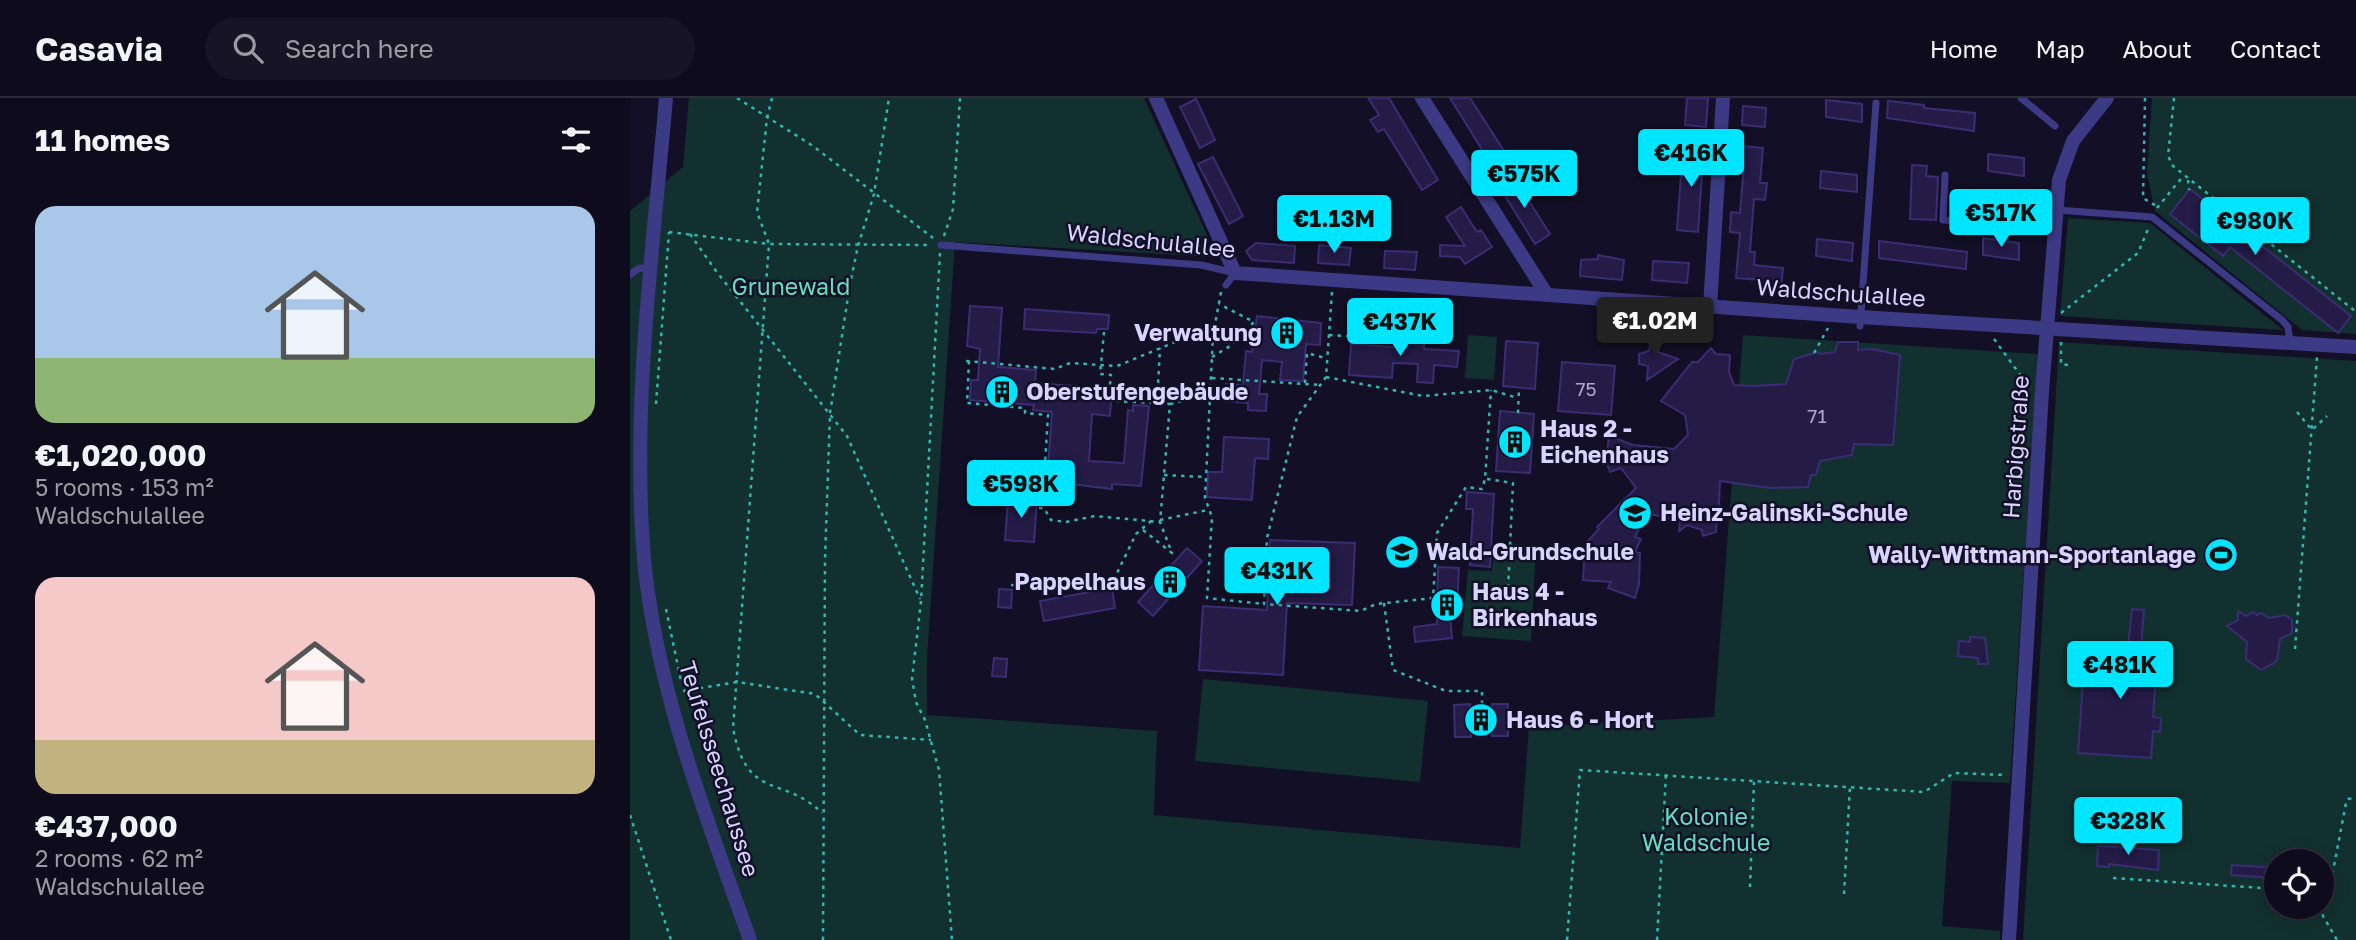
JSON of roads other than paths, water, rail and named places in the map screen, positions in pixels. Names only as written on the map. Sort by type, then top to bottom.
[{"type":"street","name":"Teufelsseechaussee","points":[[666,98],[662,232],[652,269],[640,426],[645,570],[660,654],[680,736],[750,940]]},
{"type":"street","points":[[1156,98],[1231,279]]},
{"type":"street","points":[[1423,98],[1547,295]]},
{"type":"street","points":[[1710,307],[1723,98]]},
{"type":"street","name":"Harbigstraße","points":[[2008,940],[2019,776],[2020,687],[2041,405],[2054,327],[2055,228],[2059,180],[2073,141],[2107,98]]},
{"type":"street","name":"Waldschulallee","points":[[1231,279],[1547,295],[1834,316],[1860,321],[2054,327],[2356,347]]},
{"type":"lane","points":[[2021,98],[2055,126]]},
{"type":"lane","points":[[1860,321],[1876,103]]},
{"type":"lane","points":[[1945,175],[1943,220],[2055,228]]},
{"type":"lane","points":[[2057,210],[2152,217],[2285,323],[2290,332],[2290,343]]},
{"type":"lane","name":"Waldschulallee","points":[[941,244],[1201,265],[1231,279]]},
{"type":"lane","points":[[630,275],[639,268],[652,269]]},
{"type":"place","name":"Verwaltung","points":[[1287,333]]},
{"type":"place","name":"Oberstufengebäude","points":[[1002,392]]},
{"type":"place","name":"Haus 2 - Eichenhaus","points":[[1515,442]]},
{"type":"place","name":"Heinz-Galinski-Schule","points":[[1635,513]]},
{"type":"place","name":"Wald-Grundschule","points":[[1402,552]]},
{"type":"place","name":"Wally-Wittmann-Sportanlage","points":[[2221,555]]},
{"type":"place","name":"Pappelhaus","points":[[1170,582]]},
{"type":"place","name":"Haus 4 - Birkenhaus","points":[[1447,605]]},
{"type":"place","name":"Haus 6 - Hort","points":[[1481,720]]},
{"type":"park label","name":"Grunewald","points":[[791,287]]},
{"type":"park label","name":"Kolonie Waldschule","points":[[1706,830]]}]
